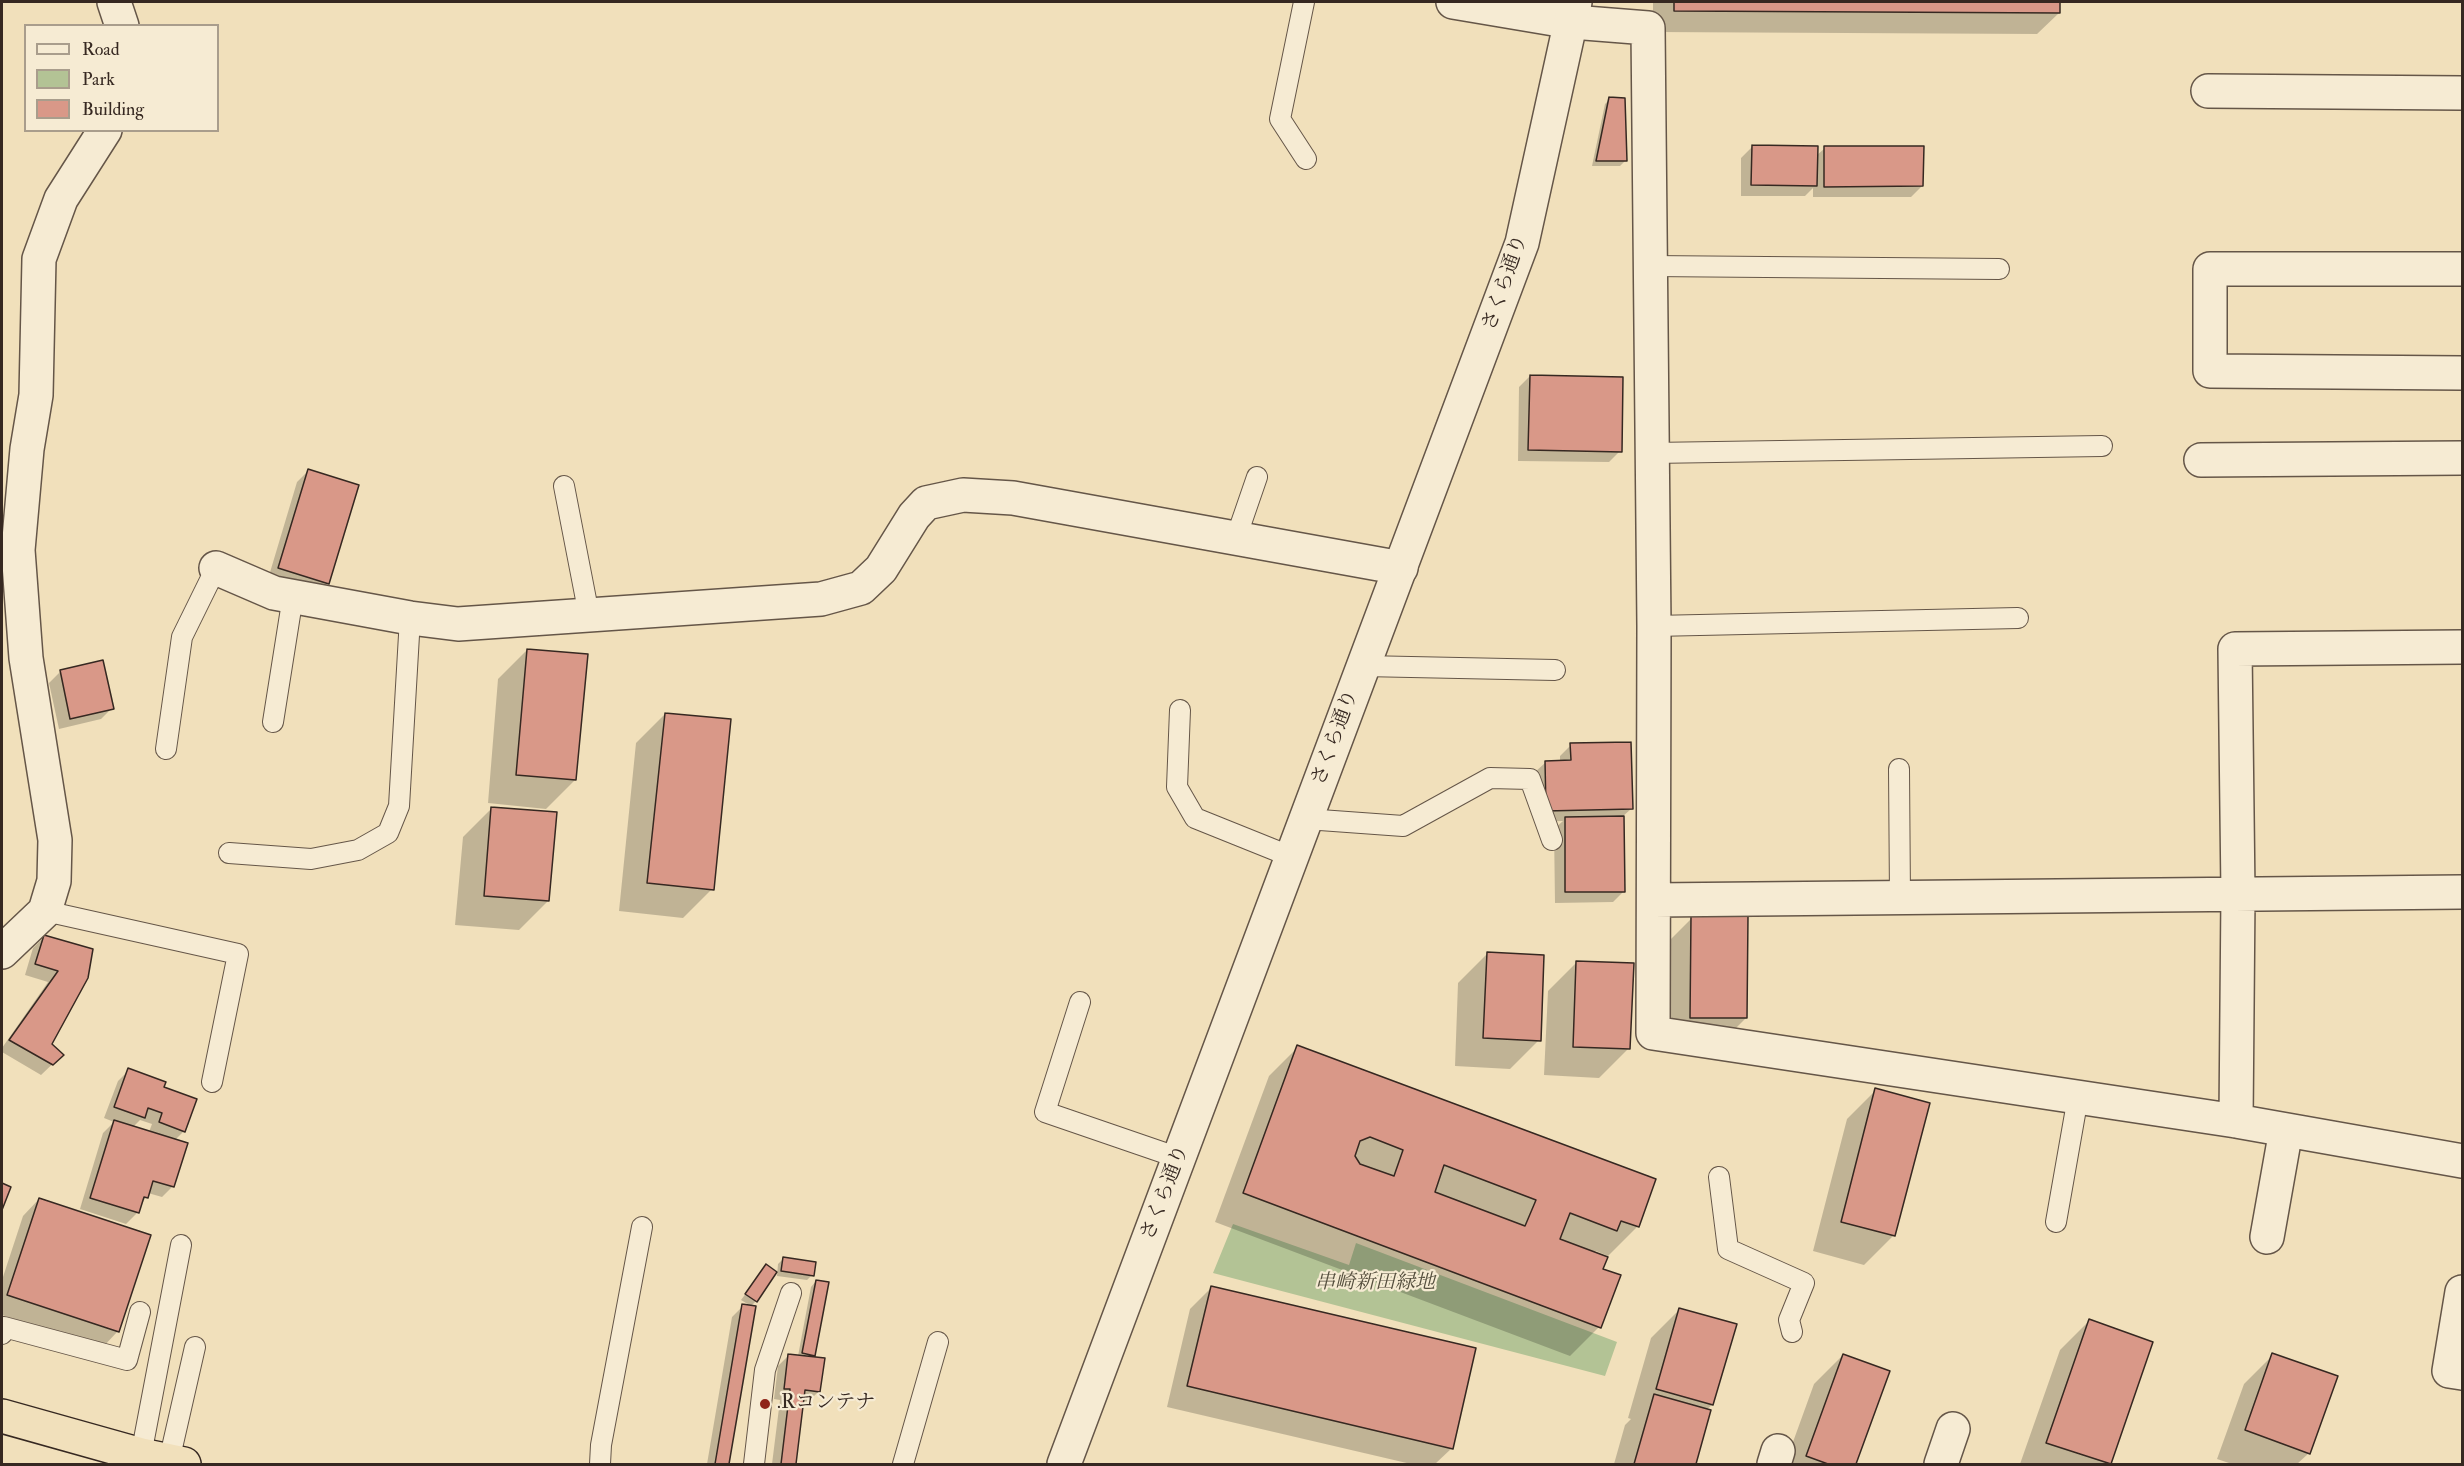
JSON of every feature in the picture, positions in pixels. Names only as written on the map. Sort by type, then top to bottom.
[{"type":"highway","points":[[2,1416],[165,1460]]},
{"type":"street","points":[[114,2],[121,24]]},
{"type":"street","points":[[1453,2],[1574,12],[1648,28],[1654,626],[1653,1033],[2236,1121],[2463,1161]]},
{"type":"street","name":"さくら通り","points":[[1064,1464],[1522,243],[1574,12]]},
{"type":"street","points":[[2208,91],[2463,93]]},
{"type":"street","points":[[2,952],[45,911],[54,880],[54,840],[26,658],[18,550],[27,449],[36,395],[39,259],[61,199],[104,132]]},
{"type":"street","points":[[2463,269],[2210,269],[2210,371],[2463,372]]},
{"type":"street","points":[[2201,460],[2463,458]]},
{"type":"street","points":[[216,568],[274,593],[410,618],[458,624],[821,598],[861,588],[881,569],[914,516],[926,503],[963,495],[1013,498],[1401,568]]},
{"type":"street","points":[[2236,1121],[2238,894],[2235,649],[2463,647]]},
{"type":"street","points":[[1654,900],[2463,892]]},
{"type":"street","points":[[2267,1237],[2286,1130]]},
{"type":"street","points":[[2463,1292],[2449,1371],[2463,1373]]},
{"type":"street","points":[[1941,1464],[1953,1429]]},
{"type":"lane","points":[[1304,2],[1280,119],[1306,159]]},
{"type":"lane","points":[[1650,266],[1999,268]]},
{"type":"lane","points":[[1652,453],[2102,446]]},
{"type":"lane","points":[[1236,538],[1257,477]]},
{"type":"lane","points":[[564,486],[589,615]]},
{"type":"lane","points":[[166,749],[182,637],[216,568]]},
{"type":"lane","points":[[273,722],[293,596]]},
{"type":"lane","points":[[229,853],[311,859],[358,850],[388,833],[399,806],[410,618]]},
{"type":"lane","points":[[1654,626],[2018,618]]},
{"type":"lane","points":[[1363,666],[1555,669]]},
{"type":"lane","points":[[1180,710],[1177,787],[1195,818],[1292,857]]},
{"type":"lane","points":[[1899,769],[1900,898]]},
{"type":"lane","points":[[1306,819],[1403,826],[1490,778],[1530,779],[1552,840]]},
{"type":"lane","points":[[45,911],[238,954],[212,1082]]},
{"type":"lane","points":[[1080,1002],[1045,1112],[1179,1158]]},
{"type":"lane","points":[[2055,1222],[2078,1097]]},
{"type":"lane","points":[[1719,1177],[1728,1249],[1804,1283],[1789,1320],[1792,1332]]},
{"type":"lane","points":[[600,1464],[601,1445],[642,1227]]},
{"type":"lane","points":[[165,1460],[181,1245]]},
{"type":"lane","points":[[753,1464],[765,1370],[791,1293]]},
{"type":"lane","points":[[2,1334],[4,1327],[128,1360],[140,1312]]},
{"type":"lane","points":[[903,1464],[938,1342]]},
{"type":"lane","points":[[165,1460],[195,1347]]},
{"type":"green space","name":"串崎新田緑地","points":[[1233,1224],[1349,1265],[1356,1243],[1617,1342],[1605,1376],[1213,1273]]},
{"type":"building","points":[[1674,2],[2060,2],[2060,13],[1674,11]]},
{"type":"building","points":[[1609,97],[1625,98],[1627,161],[1596,161]]},
{"type":"building","points":[[1752,145],[1818,146],[1817,186],[1751,185]]},
{"type":"building","points":[[1824,146],[1924,146],[1923,186],[1824,187]]},
{"type":"building","points":[[1530,375],[1623,377],[1622,452],[1528,450]]},
{"type":"building","points":[[308,469],[359,485],[329,584],[278,568]]},
{"type":"building","points":[[527,649],[588,654],[576,780],[516,775]]},
{"type":"building","points":[[103,660],[114,709],[70,719],[60,670]]},
{"type":"building","points":[[665,713],[731,719],[714,890],[647,883]]},
{"type":"building","points":[[1631,742],[1633,809],[1546,811],[1545,761],[1571,760],[1570,743]]},
{"type":"building","points":[[491,807],[557,812],[549,901],[484,896]]},
{"type":"building","points":[[1624,816],[1625,892],[1565,892],[1565,817]]},
{"type":"building","points":[[1691,916],[1748,916],[1747,1018],[1690,1018]]},
{"type":"building","points":[[44,935],[93,949],[88,978],[52,1044],[64,1055],[53,1065],[9,1040],[58,971],[35,964]]},
{"type":"building","points":[[1487,952],[1544,955],[1541,1041],[1483,1038]]},
{"type":"building","points":[[1576,961],[1634,963],[1630,1049],[1573,1047]]},
{"type":"building","points":[[1297,1045],[1656,1179],[1639,1227],[1621,1221],[1617,1231],[1570,1213],[1560,1239],[1608,1257],[1603,1269],[1621,1275],[1601,1328],[1243,1193]],"holes":[[[1370,1137],[1403,1150],[1394,1176],[1360,1164],[1355,1156],[1360,1141]],[[1444,1165],[1536,1200],[1525,1226],[1435,1192]]]},
{"type":"building","points":[[128,1068],[166,1082],[164,1087],[197,1099],[185,1132],[159,1122],[162,1113],[148,1108],[145,1118],[114,1107]]},
{"type":"building","points":[[1875,1088],[1930,1103],[1895,1236],[1841,1222]]},
{"type":"building","points":[[114,1120],[188,1143],[174,1187],[153,1181],[148,1198],[144,1197],[139,1213],[90,1198]]},
{"type":"building","points":[[2,1183],[11,1187],[2,1210]]},
{"type":"building","points":[[39,1198],[151,1235],[119,1332],[7,1295]]},
{"type":"building","points":[[783,1257],[816,1262],[814,1276],[781,1271]]},
{"type":"building","points":[[766,1264],[777,1272],[757,1302],[745,1294]]},
{"type":"building","points":[[816,1280],[829,1282],[815,1356],[802,1353]]},
{"type":"building","points":[[1211,1286],[1476,1348],[1453,1449],[1187,1386]]},
{"type":"building","points":[[742,1304],[756,1306],[729,1464],[715,1464]]},
{"type":"building","points":[[1679,1308],[1737,1324],[1713,1405],[1656,1389]]},
{"type":"building","points":[[2089,1319],[2153,1342],[2111,1464],[2046,1443]]},
{"type":"building","points":[[2272,1353],[2338,1376],[2310,1454],[2245,1430]]},
{"type":"building","points":[[788,1354],[825,1358],[820,1392],[805,1390],[796,1464],[781,1464],[790,1389],[784,1389]]},
{"type":"building","points":[[1843,1354],[1890,1371],[1856,1464],[1828,1464],[1806,1456]]},
{"type":"building","points":[[1654,1394],[1711,1410],[1696,1464],[1634,1464]]},
{"type":"place","name":".Rコンテナ","points":[[765,1404]]}]
